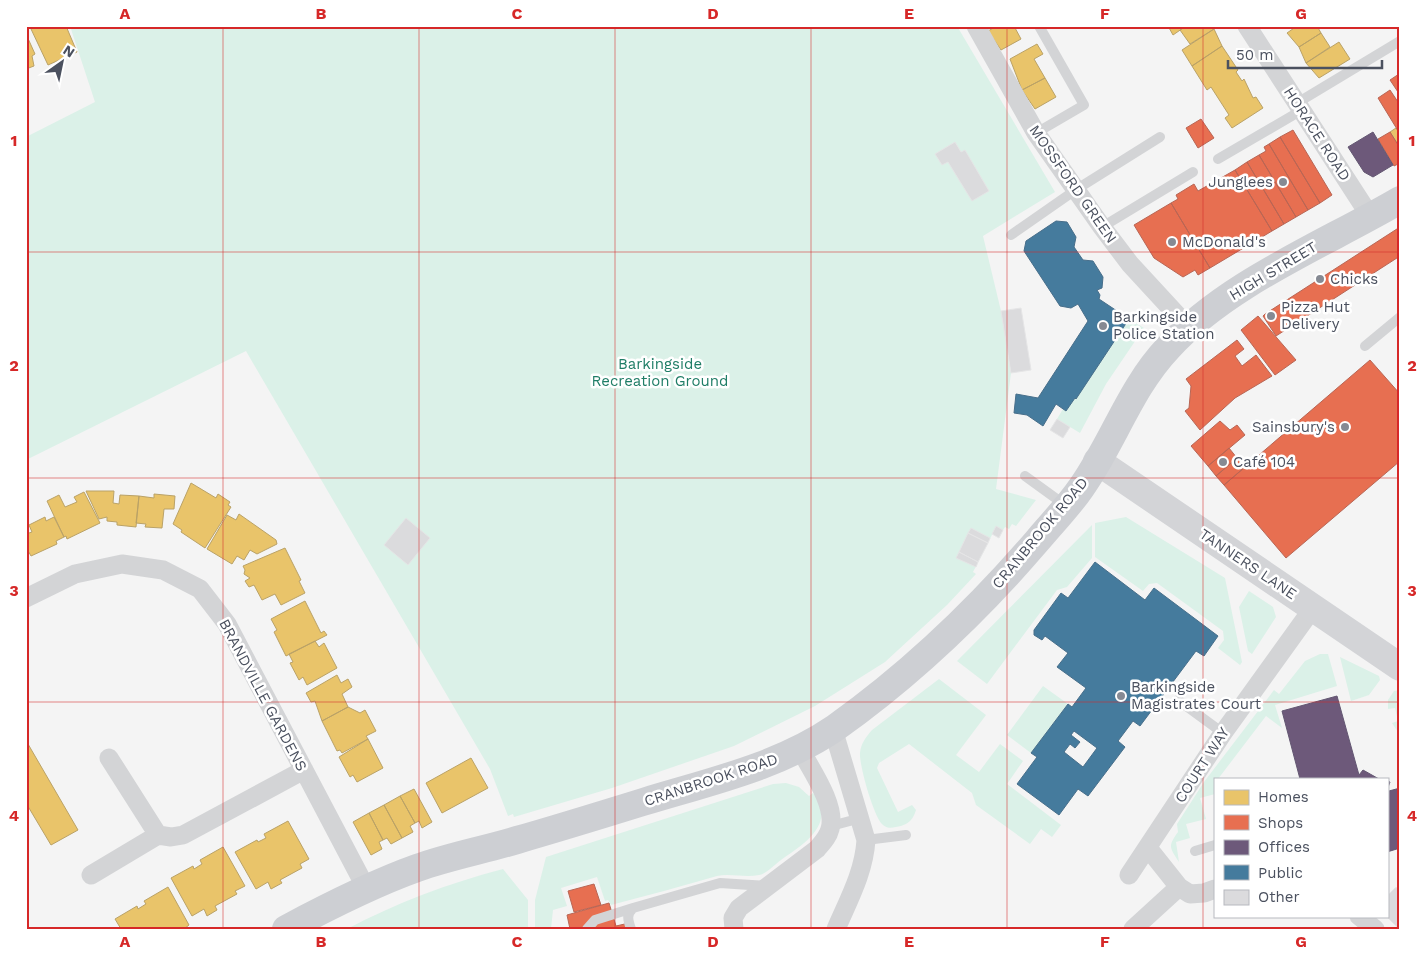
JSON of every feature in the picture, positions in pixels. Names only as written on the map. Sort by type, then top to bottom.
[{"type":"main road","name":"HIGH STREET","points":[[1097,461],[1148,372],[1168,347],[1188,328],[1240,290],[1400,200]]},
{"type":"main road","name":"CRANBROOK ROAD","points":[[286,929],[366,888],[422,866],[535,835],[755,768],[800,749],[833,729],[906,674],[958,628],[1081,488],[1097,461]]},
{"type":"street","name":"MOSSFORD GREEN","points":[[976,26],[1036,133],[1130,264],[1188,328]]},
{"type":"street","name":"HORACE ROAD","points":[[1247,26],[1370,216]]},
{"type":"street","name":"TANNERS LANE","points":[[1097,461],[1400,667]]},
{"type":"street","name":"BRANDVILLE GARDENS","points":[[26,598],[75,574],[122,564],[163,570],[200,589],[228,624],[366,888]]},
{"type":"street","name":"COURT WAY","points":[[1129,875],[1223,733],[1313,608]]},
{"type":"street","points":[[833,729],[866,840],[865,858],[859,877],[836,929]]},
{"type":"street","points":[[733,925],[747,900],[817,849],[828,836],[831,826],[824,794],[800,749]]},
{"type":"street","points":[[109,758],[158,835]]},
{"type":"street","points":[[91,875],[158,835],[171,837],[183,835],[304,770]]},
{"type":"street","points":[[1148,848],[1180,887],[1190,894],[1214,889]]},
{"type":"street","points":[[1133,929],[1180,887]]},
{"type":"street","points":[[1361,918],[1375,929]]},
{"type":"lane","points":[[1036,133],[1084,105],[1039,26]]},
{"type":"lane","points":[[1218,159],[1400,41]]},
{"type":"lane","points":[[1011,234],[1077,189],[1160,137]]},
{"type":"lane","points":[[1102,227],[1192,172]]},
{"type":"lane","points":[[1365,346],[1400,317]]},
{"type":"lane","points":[[1025,476],[1066,506]]},
{"type":"lane","points":[[1178,700],[1223,733]]},
{"type":"lane","points":[[831,826],[861,818]]},
{"type":"lane","points":[[866,840],[906,835]]},
{"type":"lane","points":[[1195,852],[1214,845]]},
{"type":"lane","points":[[587,929],[595,920],[720,883],[766,886]]},
{"type":"lane","points":[[631,929],[628,913],[633,908]]},
{"type":"green space","name":"Barkingside Recreation Ground","points":[[70,26],[957,26],[1055,192],[983,236],[1001,311],[1011,373],[996,489],[1036,500],[1016,526],[1012,524],[1009,529],[1005,527],[1003,530],[996,527],[973,572],[976,574],[947,605],[885,662],[815,706],[734,746],[612,788],[514,817],[513,814],[508,816],[490,769],[246,351],[26,460],[26,137],[95,102]]},
{"type":"green space","points":[[1129,319],[1144,328],[1106,384],[1080,433],[1057,419],[1063,409],[1066,411],[1076,398]]},
{"type":"green space","points":[[1126,517],[1225,578],[1242,662],[1240,665],[1218,648],[1224,640],[1223,631],[1157,583],[1149,584],[1143,591],[1095,557],[1095,523]]},
{"type":"green space","points":[[1092,525],[1092,558],[1067,587],[1057,590],[987,684],[957,661]]},
{"type":"green space","points":[[1249,591],[1273,607],[1276,617],[1252,654],[1248,651],[1239,607]]},
{"type":"green space","points":[[1320,654],[1328,654],[1337,686],[1275,705],[1282,728],[1266,716],[1219,778],[1214,778],[1214,794],[1200,798],[1206,819],[1186,824],[1190,838],[1176,842],[1179,862],[1171,847],[1178,832],[1177,824],[1204,782],[1274,690],[1279,694],[1305,661]]},
{"type":"green space","points":[[1340,657],[1379,676],[1380,680],[1369,695],[1351,701]]},
{"type":"green space","points":[[939,679],[986,715],[956,755],[979,772],[1000,744],[1023,761],[1007,784],[1061,825],[1052,837],[1041,829],[1030,844],[976,805],[972,793],[909,744],[879,763],[877,768],[898,812],[912,805],[916,810],[915,813],[909,822],[901,826],[885,827],[879,820],[868,791],[860,759],[863,743],[872,730]]},
{"type":"green space","points":[[1043,686],[1068,704],[1031,753],[1007,735]]},
{"type":"green space","points":[[1400,690],[1400,735],[1392,723],[1398,721],[1395,708],[1388,709],[1388,700],[1394,691]]},
{"type":"green space","points":[[786,783],[799,787],[809,796],[813,793],[820,804],[822,814],[819,824],[807,840],[764,873],[754,876],[717,876],[611,905],[608,900],[605,901],[597,877],[561,888],[567,906],[553,910],[551,929],[535,929],[535,900],[546,857],[773,784]]},
{"type":"green space","points":[[503,869],[528,900],[528,929],[347,929],[423,894]]},
{"type":"building: Homes","points":[[36,26],[66,26],[77,52],[48,65],[31,29]]},
{"type":"building: Homes","points":[[997,26],[1014,26],[1021,39],[1001,50],[988,31]]},
{"type":"building: Homes","points":[[1168,26],[1186,26],[1173,35]]},
{"type":"building: Homes","points":[[1186,26],[1213,26],[1214,29],[1190,44],[1180,30]]},
{"type":"building: Homes","points":[[1297,26],[1317,26],[1321,33],[1299,47],[1287,33]]},
{"type":"building: Homes","points":[[1214,29],[1222,46],[1192,66],[1182,50]]},
{"type":"building: Homes","points":[[1321,33],[1330,47],[1306,63],[1299,47]]},
{"type":"building: Homes","points":[[26,34],[35,54],[32,56],[34,66],[26,69]]},
{"type":"building: Homes","points":[[1339,42],[1350,59],[1319,78],[1306,63]]},
{"type":"building: Homes","points":[[1037,44],[1043,54],[1034,59],[1045,78],[1022,90],[1010,59]]},
{"type":"building: Homes","points":[[1222,46],[1238,70],[1236,72],[1242,81],[1244,79],[1253,98],[1256,97],[1263,108],[1232,128],[1225,118],[1229,115],[1211,87],[1207,90],[1192,66]]},
{"type":"building: Homes","points":[[1045,78],[1056,97],[1035,109],[1022,90]]},
{"type":"building: Homes","points":[[1396,128],[1400,134],[1400,148],[1390,132]]},
{"type":"building: Homes","points":[[191,483],[216,498],[218,494],[230,502],[228,505],[231,507],[205,548],[181,532],[182,530],[173,524]]},
{"type":"building: Homes","points":[[86,491],[114,491],[113,503],[119,504],[120,495],[139,496],[136,527],[117,525],[117,522],[107,521],[107,517],[99,519]]},
{"type":"building: Homes","points":[[84,492],[100,523],[67,539],[66,536],[64,537],[47,501],[59,495],[65,507],[77,502],[74,497]]},
{"type":"building: Homes","points":[[154,494],[175,496],[174,509],[164,509],[162,528],[145,527],[146,524],[136,523],[139,496],[154,498]]},
{"type":"building: Homes","points":[[239,514],[276,540],[277,544],[257,554],[250,550],[244,560],[237,556],[232,564],[207,549],[227,515],[236,520]]},
{"type":"building: Homes","points":[[45,517],[46,521],[54,517],[64,537],[56,541],[57,544],[31,556],[26,547],[26,534],[32,532],[29,525]]},
{"type":"building: Homes","points":[[285,548],[301,580],[299,581],[305,593],[281,605],[275,594],[262,600],[254,585],[249,587],[245,581],[250,578],[244,574],[243,566]]},
{"type":"building: Homes","points":[[305,601],[321,633],[324,631],[327,635],[286,656],[274,632],[277,630],[271,619]]},
{"type":"building: Homes","points":[[315,641],[319,647],[324,643],[337,668],[307,685],[303,677],[299,680],[290,663],[293,662],[289,654]]},
{"type":"building: Homes","points":[[337,675],[341,683],[348,679],[352,687],[342,694],[348,707],[322,721],[315,701],[311,702],[306,693]]},
{"type":"building: Homes","points":[[348,707],[360,713],[365,710],[376,731],[366,736],[368,739],[342,753],[340,750],[337,751],[322,721]]},
{"type":"building: Homes","points":[[368,739],[383,768],[357,782],[353,775],[350,777],[339,757]]},
{"type":"building: Homes","points":[[28,744],[78,830],[51,845],[26,803],[26,745]]},
{"type":"building: Homes","points":[[471,758],[488,788],[442,813],[426,783]]},
{"type":"building: Homes","points":[[414,789],[432,822],[422,828],[419,821],[415,823],[400,796]]},
{"type":"building: Homes","points":[[400,796],[415,823],[410,826],[413,832],[402,838],[384,805]]},
{"type":"building: Homes","points":[[384,805],[402,838],[391,844],[387,838],[383,840],[369,813]]},
{"type":"building: Homes","points":[[369,813],[383,840],[379,842],[382,849],[371,855],[353,822]]},
{"type":"building: Homes","points":[[288,821],[309,859],[300,864],[302,868],[280,880],[282,883],[271,889],[268,882],[256,889],[235,852],[257,840],[258,842],[266,838],[264,834]]},
{"type":"building: Homes","points":[[223,847],[245,886],[235,891],[237,894],[215,906],[217,910],[207,916],[204,909],[192,916],[171,878],[193,866],[194,869],[202,864],[200,860]]},
{"type":"building: Homes","points":[[168,887],[189,925],[184,929],[121,929],[115,919],[137,906],[138,909],[146,904],[144,901]]},
{"type":"building: Shops","points":[[1400,75],[1400,95],[1390,80]]},
{"type":"building: Shops","points":[[1390,90],[1400,105],[1400,134],[1378,98]]},
{"type":"building: Shops","points":[[1201,119],[1214,138],[1198,148],[1186,128]]},
{"type":"building: Shops","points":[[1293,130],[1332,195],[1320,203],[1280,137]]},
{"type":"building: Shops","points":[[1390,132],[1400,148],[1400,163],[1394,166],[1378,139]]},
{"type":"building: Shops","points":[[1280,137],[1320,203],[1308,210],[1269,144]]},
{"type":"building: Shops","points":[[1269,144],[1308,210],[1296,217],[1259,155],[1266,151],[1264,147]]},
{"type":"building: Shops","points":[[1259,155],[1296,217],[1284,224],[1247,162]]},
{"type":"building: Shops","points":[[1247,162],[1284,224],[1272,231],[1235,170]]},
{"type":"building: Shops","points":[[1235,170],[1272,231],[1210,268],[1171,203],[1178,199],[1176,195],[1194,184],[1198,191]]},
{"type":"building: Shops","points":[[1171,203],[1210,268],[1198,275],[1195,270],[1183,277],[1154,258],[1134,225]]},
{"type":"building: Shops","points":[[1400,227],[1400,256],[1276,336],[1263,316],[1265,314]]},
{"type":"building: Shops","points":[[1258,316],[1296,360],[1275,375],[1241,330]]},
{"type":"building: Shops","points":[[1237,340],[1244,349],[1235,356],[1242,366],[1256,355],[1272,376],[1235,398],[1200,430],[1185,411],[1189,408],[1191,386],[1186,379]]},
{"type":"building: Shops","name":"Sainsbury's","points":[[1370,360],[1400,394],[1400,461],[1286,558],[1224,485]]},
{"type":"building: Shops","points":[[1220,421],[1230,430],[1237,425],[1245,435],[1208,466],[1191,446]]},
{"type":"building: Shops","points":[[1229,448],[1237,458],[1216,476],[1208,466]]},
{"type":"building: Shops","points":[[1237,458],[1245,467],[1224,485],[1216,476]]},
{"type":"building: Shops","points":[[594,884],[601,905],[574,912],[568,891]]},
{"type":"building: Shops","points":[[609,903],[616,926],[629,923],[631,929],[570,929],[567,915]]},
{"type":"building: Offices","points":[[1373,132],[1393,165],[1373,177],[1364,172],[1348,147]]},
{"type":"building: Offices","points":[[1337,696],[1359,775],[1363,770],[1377,778],[1300,778],[1282,711]]},
{"type":"building: Offices","points":[[1400,788],[1400,848],[1388,852],[1388,790]]},
{"type":"building: Public","points":[[1056,221],[1067,222],[1076,237],[1074,247],[1083,260],[1093,261],[1103,277],[1102,288],[1097,290],[1100,295],[1099,299],[1129,319],[1076,399],[1066,411],[1056,404],[1043,426],[1027,415],[1014,413],[1016,394],[1038,398],[1088,321],[1078,304],[1071,308],[1060,306],[1024,251],[1026,241]]},
{"type":"building: Public","name":"Barkingside Magistrates Court","points":[[1095,562],[1145,600],[1154,588],[1218,636],[1204,656],[1196,651],[1140,726],[1133,721],[1118,741],[1125,747],[1088,796],[1078,789],[1059,815],[1017,784],[1037,757],[1031,753],[1068,704],[1072,707],[1086,688],[1057,667],[1068,653],[1045,636],[1042,640],[1034,635],[1034,630],[1061,593],[1068,598]],"holes":[[[1074,731],[1097,748],[1083,767],[1064,752],[1070,744],[1075,748],[1080,742],[1071,735]]]},
{"type":"building: Other","points":[[955,142],[961,152],[965,150],[989,191],[972,201],[948,162],[942,165],[935,154]]},
{"type":"building: Other","points":[[1021,308],[1031,370],[1011,373],[1001,311]]},
{"type":"building: Other","points":[[1057,419],[1070,427],[1063,438],[1050,430]]},
{"type":"building: Other","points":[[406,518],[430,538],[408,565],[384,545]]},
{"type":"building: Other","points":[[996,526],[1003,530],[999,538],[992,534]]},
{"type":"building: Other","points":[[971,528],[990,538],[988,543],[968,533]]},
{"type":"building: Other","points":[[968,533],[988,543],[978,562],[959,552]]},
{"type":"building: Other","points":[[959,552],[978,562],[976,567],[956,558]]},
{"type":"building: Other","points":[[1400,887],[1400,924],[1397,927],[1388,918],[1388,895],[1395,888]]},
{"type":"place","name":"Junglees","points":[[1283,182]]},
{"type":"place","name":"McDonald's","points":[[1172,242]]},
{"type":"place","name":"Chicks","points":[[1320,279]]},
{"type":"place","name":"Pizza Hut Delivery","points":[[1271,316]]},
{"type":"place","name":"Barkingside Police Station","points":[[1103,326]]},
{"type":"place","name":"Sainsbury's","points":[[1345,427]]},
{"type":"place","name":"Café 104","points":[[1223,462]]},
{"type":"place","name":"Barkingside Magistrates Court","points":[[1121,696]]}]
